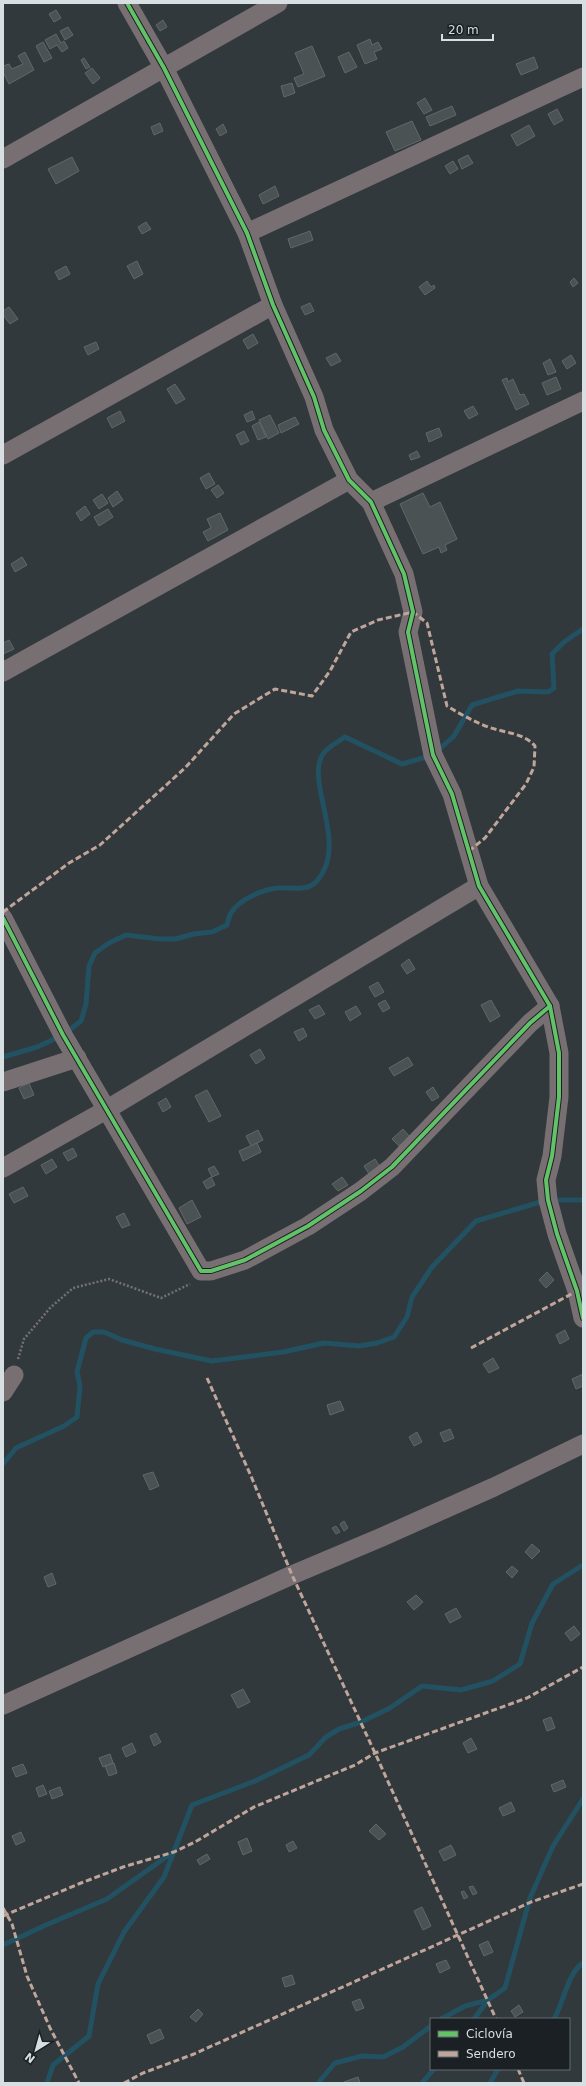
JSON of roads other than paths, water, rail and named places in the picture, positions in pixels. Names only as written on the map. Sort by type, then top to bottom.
[{"type":"street","points":[[127,3],[164,68],[247,232],[273,305],[314,397],[324,430],[349,480],[371,502],[404,574],[413,612],[408,632],[433,755],[452,794],[480,886],[550,1006],[559,1053],[559,1098],[552,1156],[546,1180],[548,1200],[577,1291],[583,1318]]},
{"type":"street","points":[[3,159],[278,3]]},
{"type":"street","points":[[247,232],[583,77]]},
{"type":"street","points":[[3,455],[273,305]]},
{"type":"street","points":[[371,502],[583,401]]},
{"type":"street","points":[[3,672],[349,480]]},
{"type":"street","points":[[3,1168],[106,1110],[480,886]]},
{"type":"street","points":[[3,918],[76,1058],[201,1271],[210,1271],[245,1260],[308,1226],[367,1186],[392,1167],[530,1023],[550,1006]]},
{"type":"street","points":[[3,1082],[76,1058]]},
{"type":"street","points":[[3,1392],[14,1375]]},
{"type":"street","points":[[3,1706],[285,1578],[494,1487],[583,1444]]},
{"type":"waterway","points":[[436,752],[454,736],[472,705],[518,691],[548,692],[554,688],[552,654],[564,642],[583,629]]},
{"type":"waterway","points":[[3,1057],[37,1047],[63,1035],[81,1021],[86,1004],[89,966],[95,953],[109,943],[126,935],[160,939],[175,939],[194,934],[212,932],[227,925],[234,908],[252,896],[266,890],[278,888],[305,888],[315,883],[320,878],[324,870],[328,856],[329,840],[319,777],[319,764],[323,754],[330,747],[345,737],[402,764],[430,756]]},
{"type":"waterway","points":[[552,1200],[583,1200]]},
{"type":"waterway","points":[[3,1464],[16,1448],[64,1426],[77,1417],[80,1386],[77,1372],[86,1338],[93,1332],[104,1332],[122,1340],[155,1349],[212,1361],[283,1352],[324,1343],[359,1346],[377,1343],[394,1337],[407,1317],[412,1297],[432,1267],[476,1221],[544,1201]]},
{"type":"waterway","points":[[47,2083],[53,2065],[89,2036],[98,1984],[124,1932],[164,1877],[192,1805],[255,1781],[309,1755],[326,1737],[339,1729],[361,1722],[390,1708],[422,1686],[461,1690],[493,1681],[520,1664],[532,1623],[553,1584],[583,1565]]},
{"type":"waterway","points":[[475,2018],[488,2000],[505,1988],[530,1898],[553,1846],[583,1799]]},
{"type":"waterway","points":[[3,1945],[107,1899],[173,1852]]},
{"type":"waterway","points":[[554,2018],[573,1973],[583,1963]]},
{"type":"waterway","points":[[443,2018],[465,2006],[488,2000]]},
{"type":"waterway","points":[[318,2083],[335,2063],[362,2056],[383,2057],[403,2047],[430,2027]]},
{"type":"waterway","points":[[422,2083],[433,2070]]},
{"type":"waterway","points":[[490,2083],[497,2070]]}]
